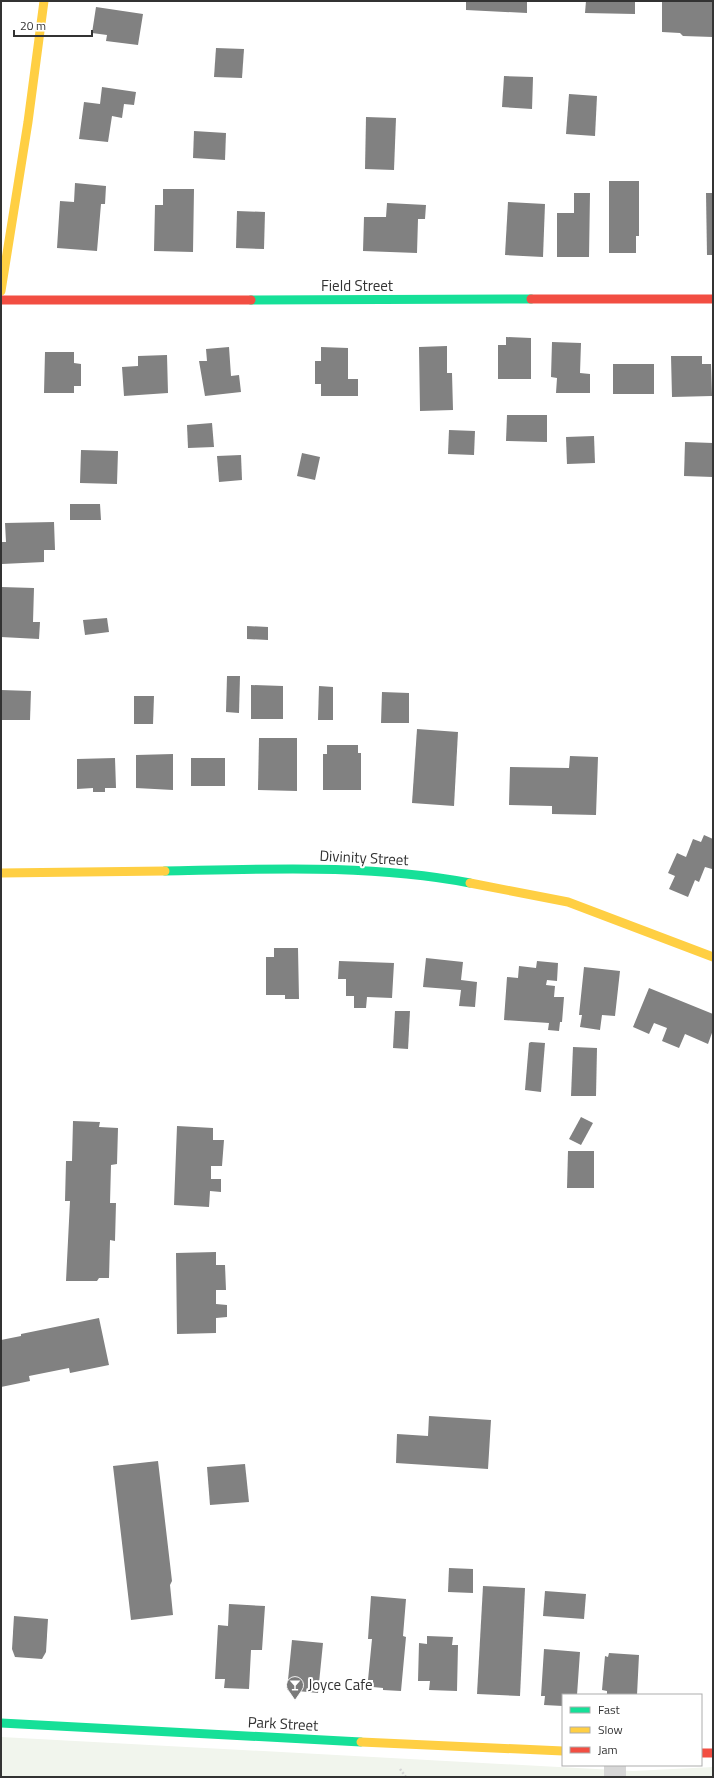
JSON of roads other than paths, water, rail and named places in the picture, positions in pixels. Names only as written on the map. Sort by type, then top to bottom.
[{"type":"main road","points":[[1,291],[28,122],[44,1]]},
{"type":"main road","name":"Field Street","points":[[1,300],[713,299]]},
{"type":"main road","name":"Divinity Street","points":[[1,872],[330,868],[434,876],[568,902],[713,957]]},
{"type":"main road","name":"Park Street","points":[[1,1722],[344,1742],[562,1751]]},
{"type":"main road","points":[[702,1753],[713,1753]]},
{"type":"street","points":[[615,1766],[615,1777]]},
{"type":"place","name":"Joyce Cafe","points":[[295,1700]]}]
